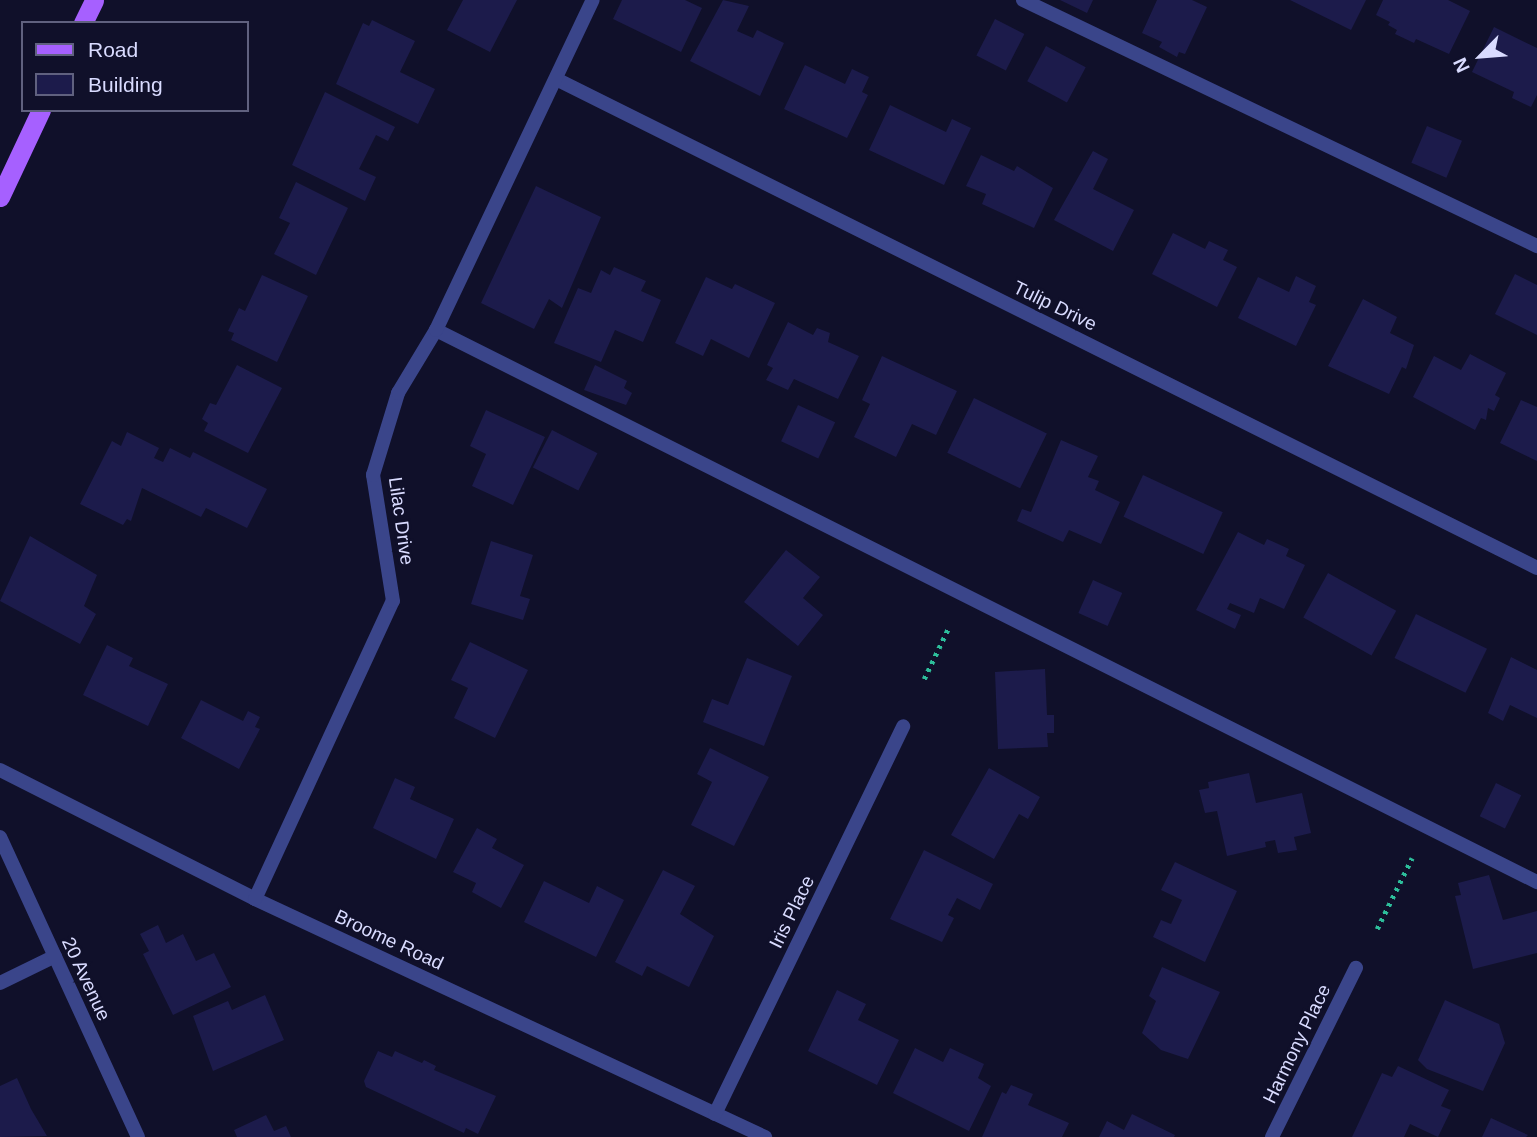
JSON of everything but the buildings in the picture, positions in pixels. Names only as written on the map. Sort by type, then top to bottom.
[{"type":"main road","points":[[84,21],[94,0]]},
{"type":"main road","points":[[0,197],[40,112]]},
{"type":"street","name":"Lilac Drive","points":[[255,899],[393,601],[373,475],[398,393],[436,330],[593,0]]},
{"type":"street","points":[[1024,0],[1537,246]]},
{"type":"street","name":"Tulip Drive","points":[[555,79],[1537,568]]},
{"type":"street","points":[[436,330],[1537,882]]},
{"type":"street","name":"Iris Place","points":[[715,1114],[904,726]]},
{"type":"street","name":"Broome Road","points":[[0,770],[255,899],[765,1137]]},
{"type":"street","name":"20 Avenue","points":[[0,837],[138,1137]]},
{"type":"street","points":[[0,983],[55,956]]},
{"type":"street","name":"Harmony Place","points":[[1272,1137],[1356,968]]},
{"type":"path","points":[[924,680],[948,629]]},
{"type":"path","points":[[1377,929],[1412,858]]}]
